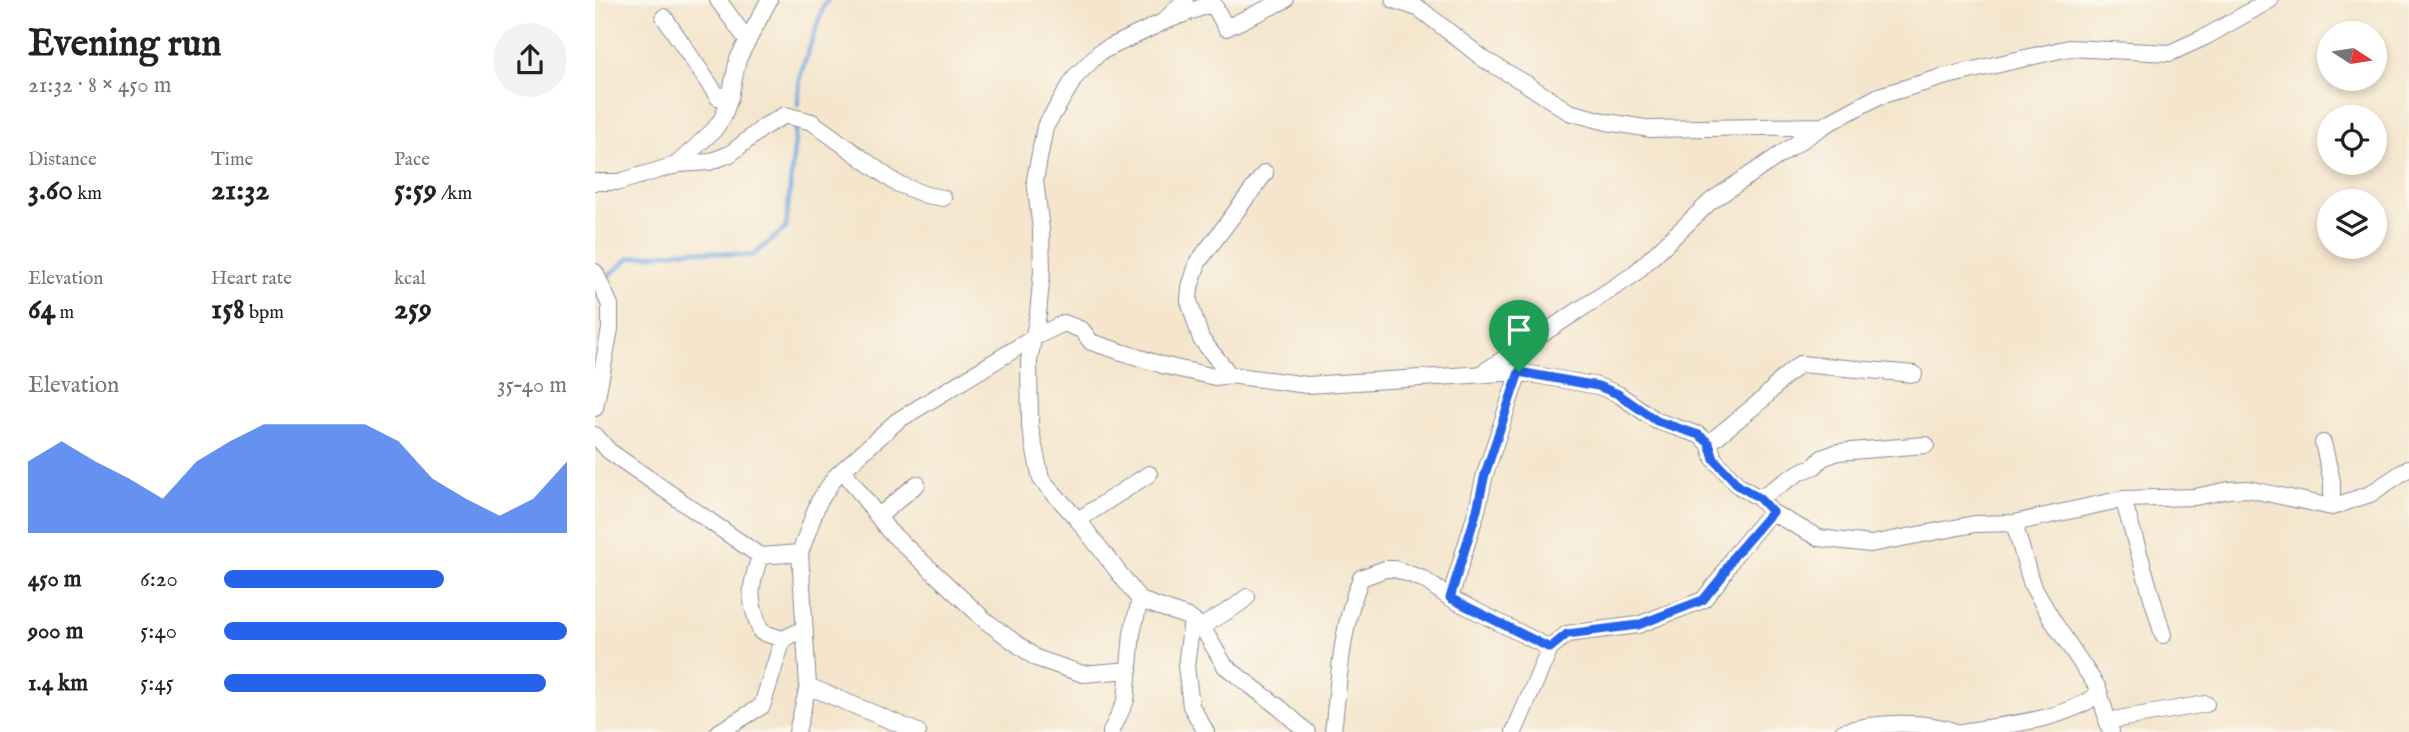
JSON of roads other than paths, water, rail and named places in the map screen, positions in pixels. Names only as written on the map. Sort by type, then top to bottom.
[{"type":"street","points":[[718,0],[748,41]]},
{"type":"street","points":[[675,166],[714,130],[723,117],[738,59],[769,0]]},
{"type":"street","points":[[1163,22],[1185,0]]},
{"type":"street","points":[[1285,0],[1226,28],[1213,4],[1163,22],[1100,52],[1076,76],[1045,127],[1035,180],[1041,230],[1042,271],[1029,371],[1030,427],[1041,479],[1078,520],[1140,600],[1197,624],[1225,666],[1307,732]]},
{"type":"street","points":[[1394,0],[1420,9],[1485,61],[1569,112],[1607,122],[1651,128],[1823,125]]},
{"type":"street","points":[[1480,374],[1633,275],[1711,201],[1823,125],[1879,96],[1943,77],[2069,48],[2170,52],[2207,36],[2270,0]]},
{"type":"street","points":[[664,17],[717,97],[731,94]]},
{"type":"street","points":[[595,181],[619,182],[675,166],[709,162],[730,154],[765,126],[785,115],[812,122],[896,183],[926,195],[943,198]]},
{"type":"street","points":[[1230,375],[1201,339],[1189,301],[1190,286],[1198,262],[1265,173]]},
{"type":"street","points":[[595,408],[598,372],[610,329],[610,305],[596,273]]},
{"type":"street","points":[[797,732],[808,686],[800,553],[818,503],[835,477],[897,421],[1033,338],[1064,323],[1082,330],[1091,342],[1162,365],[1215,377],[1230,375],[1307,385],[1519,372],[1598,386],[1618,394],[1657,421],[1699,435],[1709,443],[1714,459],[1730,477],[1759,498],[1772,512],[1819,538],[1871,544],[1975,524],[2014,523],[2123,499],[2195,497],[2228,490],[2248,489],[2332,507],[2370,494],[2409,468]]},
{"type":"street","points":[[1709,443],[1763,399],[1800,364],[1915,374]]},
{"type":"street","points":[[1450,598],[1485,474],[1519,372]]},
{"type":"street","points":[[596,439],[609,451],[761,556],[800,553]]},
{"type":"street","points":[[2323,443],[2332,481],[2332,507]]},
{"type":"street","points":[[1759,498],[1815,466],[1822,458],[1838,452],[1926,445]]},
{"type":"street","points":[[843,470],[888,530],[986,621],[1036,659],[1083,674],[1129,670]]},
{"type":"street","points":[[1078,520],[1149,474]]},
{"type":"street","points":[[879,516],[917,484]]},
{"type":"street","points":[[2123,499],[2163,635]]},
{"type":"street","points":[[1514,732],[1550,648],[1567,634],[1638,625],[1703,600],[1734,556],[1772,512]]},
{"type":"street","points":[[2014,523],[2032,584],[2098,688],[2109,727],[2206,704]]},
{"type":"street","points":[[761,556],[752,579],[751,605],[761,632],[783,639],[804,629]]},
{"type":"street","points":[[1333,732],[1344,637],[1361,578],[1385,569],[1395,569],[1423,579],[1450,598],[1550,648]]},
{"type":"street","points":[[1197,624],[1238,606],[1247,597]]},
{"type":"street","points":[[1111,732],[1126,700],[1132,633],[1140,600]]},
{"type":"street","points":[[1197,624],[1186,666],[1191,706],[1206,732]]},
{"type":"street","points":[[719,732],[762,706],[783,639]]},
{"type":"street","points":[[808,686],[918,732]]},
{"type":"street","points":[[1843,732],[1865,725],[1897,723],[1959,732],[2012,724],[2084,705],[2096,696],[2098,688]]},
{"type":"waterway","points":[[798,105],[800,76],[828,0]]},
{"type":"waterway","points":[[603,281],[629,258],[691,250],[752,256],[786,228],[796,127]]}]
